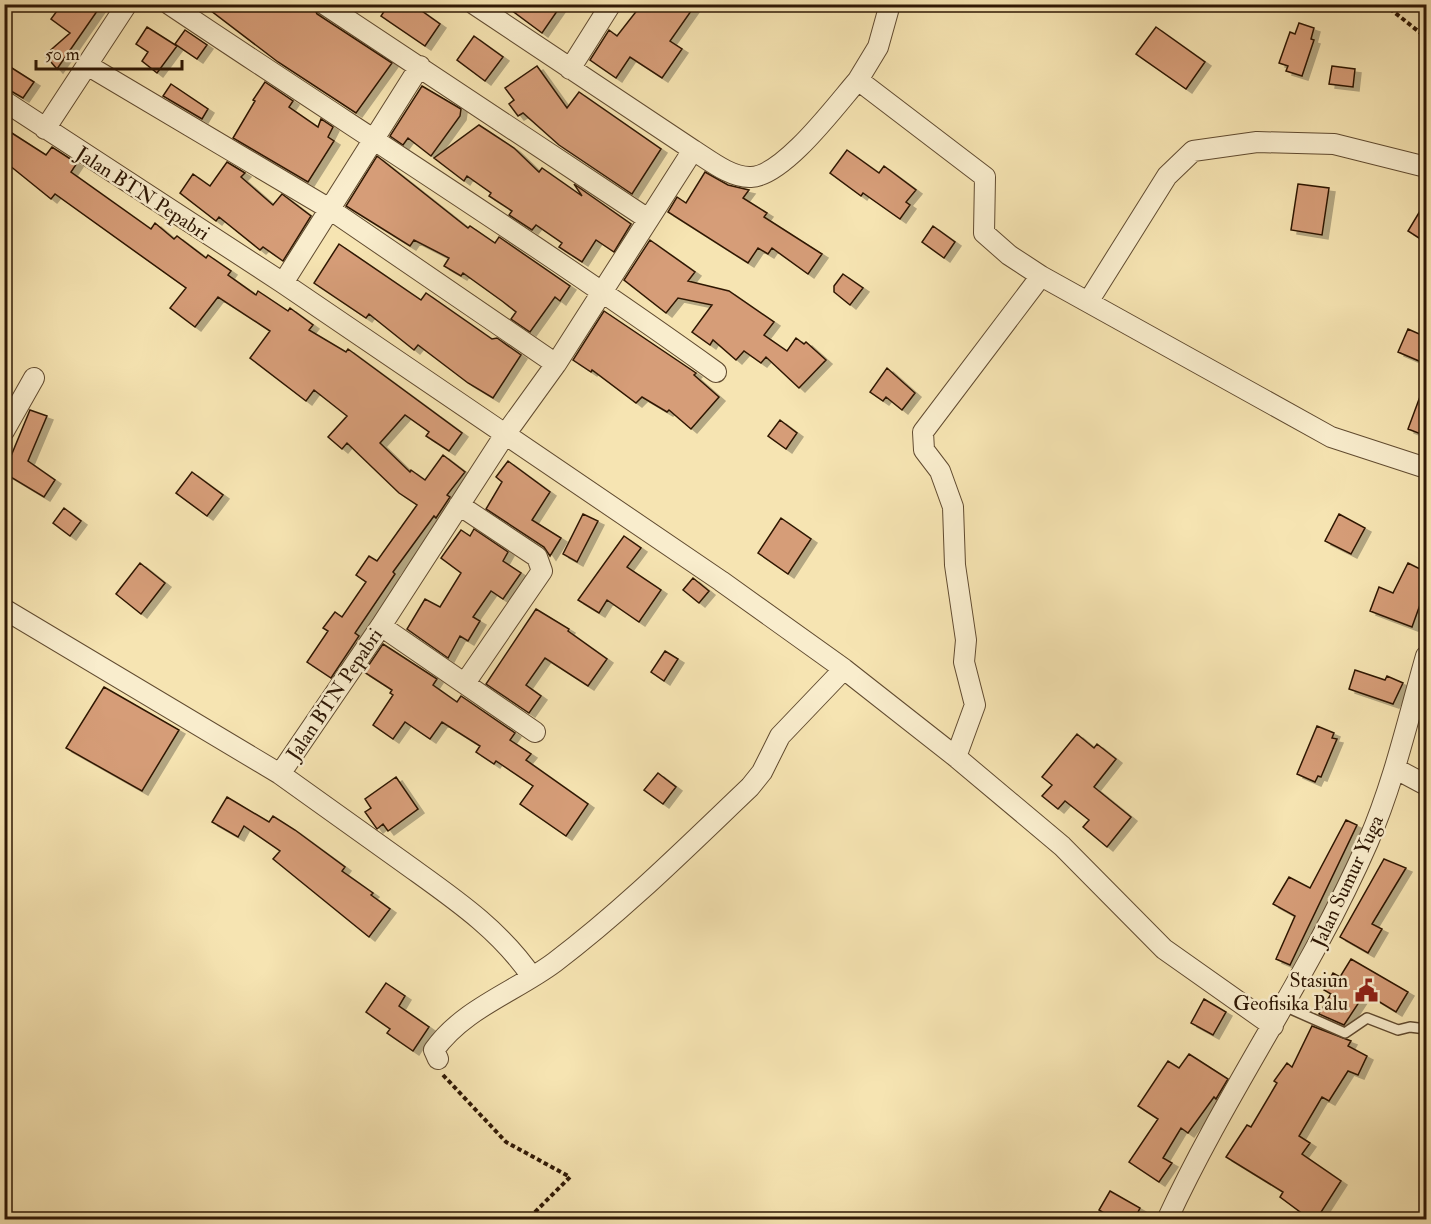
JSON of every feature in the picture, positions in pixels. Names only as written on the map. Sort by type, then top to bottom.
[{"type":"street","points":[[45,129],[127,4]]},
{"type":"street","points":[[170,4],[372,141],[603,291],[716,372]]},
{"type":"street","points":[[324,4],[648,219]]},
{"type":"street","points":[[474,4],[693,150],[723,168],[750,177],[762,173],[801,147],[858,80],[878,47],[890,4]]},
{"type":"street","points":[[570,69],[610,4]]},
{"type":"street","points":[[87,64],[328,208],[556,364]]},
{"type":"street","points":[[283,283],[328,208],[420,66]]},
{"type":"street","points":[[858,80],[985,177],[982,224],[984,233],[1009,255],[1041,276],[1331,437],[1426,468]]},
{"type":"street","name":"Jalan BTN Pepabri","points":[[4,101],[283,283],[504,436]]},
{"type":"street","points":[[1088,302],[1167,176],[1193,151],[1257,142],[1334,144],[1426,167]]},
{"type":"street","name":"Jalan BTN Pepabri","points":[[4,609],[280,774],[381,626],[504,436],[556,364],[693,150]]},
{"type":"street","points":[[956,757],[975,705],[964,662],[966,640],[955,565],[953,507],[940,471],[922,446],[923,432],[1041,276]]},
{"type":"street","points":[[4,431],[34,378]]},
{"type":"street","points":[[504,436],[721,581],[844,669],[956,757],[1062,846],[1164,949],[1273,1026]]},
{"type":"street","points":[[459,506],[537,557],[542,566],[542,571],[465,683]]},
{"type":"street","points":[[381,626],[535,732]]},
{"type":"street","name":"Jalan Sumur Yuga","points":[[1167,1220],[1331,920],[1368,842],[1396,769],[1426,656]]},
{"type":"street","points":[[438,1059],[434,1050],[462,1019],[554,962],[634,897],[750,787],[762,772],[780,736],[844,669]]},
{"type":"street","points":[[1396,769],[1426,785]]},
{"type":"street","points":[[280,774],[441,889],[490,928],[509,945],[531,977]]},
{"type":"lane","points":[[1284,1006],[1345,1033],[1366,1018],[1398,1030],[1410,1027],[1426,1029]]},
{"type":"path","points":[[1384,4],[1423,35]]},
{"type":"path","points":[[438,1059],[440,1072],[506,1142],[570,1177],[527,1220]]},
{"type":"building","points":[[62,4],[102,4],[57,69],[45,55],[70,33],[51,19]]},
{"type":"building","points":[[202,4],[312,4],[317,14],[392,63],[356,113],[278,62]]},
{"type":"building","points":[[389,4],[412,4],[440,24],[425,46],[381,16]]},
{"type":"building","points":[[503,4],[562,4],[542,33]]},
{"type":"building","points":[[642,4],[696,4],[670,41],[682,49],[662,78],[630,57],[616,78],[590,60],[609,30],[617,36]]},
{"type":"building","points":[[1299,23],[1314,28],[1311,39],[1314,40],[1302,76],[1286,71],[1288,66],[1279,63],[1290,32],[1295,34]]},
{"type":"building","points":[[147,27],[177,46],[157,73],[142,61],[148,52],[136,44]]},
{"type":"building","points":[[1156,27],[1205,62],[1186,89],[1136,54]]},
{"type":"building","points":[[185,30],[207,45],[197,59],[175,44]]},
{"type":"building","points":[[474,36],[503,57],[485,81],[457,60]]},
{"type":"building","points":[[4,63],[34,82],[23,98],[4,87]]},
{"type":"building","points":[[537,66],[567,108],[579,92],[661,149],[632,194],[559,145],[523,113],[518,116],[509,104],[514,100],[505,88]]},
{"type":"building","points":[[1332,66],[1355,69],[1353,87],[1329,84]]},
{"type":"building","points":[[265,82],[293,101],[289,107],[318,127],[321,119],[333,127],[328,137],[334,141],[308,182],[233,138]]},
{"type":"building","points":[[171,84],[208,109],[202,119],[163,96]]},
{"type":"building","points":[[422,86],[461,109],[460,116],[431,156],[408,138],[403,145],[390,136]]},
{"type":"building","points":[[479,125],[514,148],[539,172],[542,168],[582,196],[574,184],[631,224],[614,252],[596,240],[582,262],[559,247],[562,243],[536,225],[532,230],[509,215],[512,211],[489,196],[491,193],[467,176],[464,181],[434,158]]},
{"type":"building","points":[[4,128],[46,155],[52,147],[77,163],[71,172],[151,229],[155,223],[174,239],[177,236],[206,258],[208,255],[231,271],[228,275],[256,295],[258,291],[288,311],[290,308],[313,325],[309,330],[346,352],[348,349],[462,433],[449,451],[426,436],[429,432],[405,415],[380,443],[410,472],[411,470],[425,480],[443,455],[465,472],[447,495],[450,497],[436,518],[434,516],[393,572],[395,574],[355,633],[359,636],[331,678],[307,662],[328,631],[323,628],[335,612],[342,617],[366,582],[356,575],[369,556],[377,561],[417,505],[399,493],[347,443],[342,449],[328,437],[347,416],[314,390],[306,401],[250,358],[270,331],[218,297],[195,327],[170,308],[186,288],[55,194],[51,199],[4,161]]},
{"type":"building","points":[[847,150],[879,173],[884,166],[916,190],[906,202],[910,205],[900,219],[863,193],[861,196],[830,173]]},
{"type":"building","points":[[377,156],[468,228],[470,226],[495,243],[499,237],[570,286],[560,301],[555,297],[530,332],[511,319],[516,312],[502,301],[463,273],[461,276],[444,266],[449,258],[414,240],[410,246],[346,206]]},
{"type":"building","points":[[227,162],[245,173],[241,177],[273,205],[282,194],[311,216],[283,261],[263,247],[260,250],[219,217],[216,221],[180,193],[193,174],[210,186]]},
{"type":"building","points":[[705,172],[728,185],[749,190],[743,198],[767,213],[764,217],[822,254],[808,274],[772,248],[768,254],[758,248],[748,263],[668,212],[677,197],[686,203]]},
{"type":"building","points":[[1298,184],[1329,188],[1322,235],[1291,230]]},
{"type":"building","points":[[1426,201],[1426,231],[1422,240],[1408,231]]},
{"type":"building","points":[[933,226],[955,242],[944,258],[922,242]]},
{"type":"building","points":[[650,240],[695,272],[688,281],[729,291],[774,322],[764,335],[787,351],[796,338],[804,344],[806,342],[826,360],[799,388],[766,357],[761,363],[744,351],[736,360],[713,340],[710,345],[692,332],[712,305],[678,298],[666,313],[624,280]]},
{"type":"building","points":[[339,244],[421,300],[426,293],[492,339],[497,338],[521,355],[493,398],[468,383],[418,345],[414,350],[369,314],[366,318],[314,283]]},
{"type":"building","points":[[843,274],[863,288],[850,305],[834,292],[834,286]]},
{"type":"building","points":[[604,311],[696,373],[694,375],[719,397],[691,429],[669,410],[667,412],[642,397],[636,403],[592,370],[591,372],[573,360]]},
{"type":"building","points":[[1408,329],[1426,337],[1426,364],[1398,352]]},
{"type":"building","points":[[887,368],[915,393],[902,410],[886,397],[883,401],[870,392]]},
{"type":"building","points":[[1426,384],[1426,436],[1408,429]]},
{"type":"building","points":[[30,410],[47,416],[28,461],[55,480],[44,497],[4,473]]},
{"type":"building","points":[[780,420],[797,433],[786,449],[768,436]]},
{"type":"building","points":[[508,461],[550,492],[532,520],[561,538],[550,556],[544,547],[486,509],[502,482],[496,477]]},
{"type":"building","points":[[192,472],[223,495],[207,516],[176,493]]},
{"type":"building","points":[[64,508],[81,521],[70,536],[53,523]]},
{"type":"building","points":[[583,514],[598,521],[577,562],[563,554]]},
{"type":"building","points":[[1339,514],[1365,528],[1351,554],[1325,541]]},
{"type":"building","points":[[781,518],[811,539],[788,574],[758,553]]},
{"type":"building","points":[[474,529],[508,552],[503,561],[521,573],[503,599],[491,591],[473,617],[480,621],[468,641],[460,636],[448,658],[407,629],[425,599],[440,607],[461,573],[441,558],[461,530],[470,536]]},
{"type":"building","points":[[624,536],[641,548],[627,567],[661,590],[639,622],[607,600],[599,613],[578,600]]},
{"type":"building","points":[[140,563],[165,583],[141,614],[116,594]]},
{"type":"building","points":[[1408,563],[1426,572],[1426,588],[1412,627],[1370,611],[1379,587],[1393,593]]},
{"type":"building","points":[[693,578],[709,591],[699,603],[683,590]]},
{"type":"building","points":[[536,609],[569,629],[568,631],[607,659],[588,686],[545,658],[526,685],[541,696],[529,713],[486,684]]},
{"type":"building","points":[[383,644],[437,679],[433,685],[457,702],[461,696],[515,733],[510,740],[531,754],[526,760],[588,804],[566,836],[520,804],[533,786],[496,761],[494,764],[476,752],[480,746],[442,722],[430,739],[405,722],[393,739],[373,725],[393,695],[390,693],[392,690],[364,672]]},
{"type":"building","points":[[665,651],[678,659],[664,681],[651,672]]},
{"type":"building","points":[[1355,670],[1385,680],[1387,676],[1403,683],[1393,704],[1349,689]]},
{"type":"building","points":[[104,687],[179,730],[142,791],[66,748]]},
{"type":"building","points":[[1317,726],[1334,733],[1332,738],[1337,739],[1321,777],[1318,776],[1315,782],[1297,774]]},
{"type":"building","points":[[1077,734],[1094,748],[1097,744],[1116,759],[1094,787],[1131,817],[1107,847],[1083,827],[1089,820],[1065,801],[1058,809],[1042,796],[1052,785],[1042,777]]},
{"type":"building","points":[[658,773],[676,787],[663,804],[644,790]]},
{"type":"building","points":[[396,777],[418,809],[388,831],[383,824],[377,829],[365,812],[371,808],[365,799]]},
{"type":"building","points":[[227,797],[269,822],[273,816],[295,830],[345,867],[342,871],[373,893],[371,895],[390,909],[369,937],[273,859],[280,851],[244,826],[238,837],[212,822]]},
{"type":"building","points":[[1346,820],[1357,825],[1290,965],[1276,959],[1295,916],[1273,904],[1289,877],[1310,888]]},
{"type":"building","points":[[1384,859],[1406,868],[1372,924],[1382,929],[1368,953],[1340,937]]},
{"type":"building","name":"Stasiun Geofisika Palu","points":[[1351,959],[1408,992],[1396,1012],[1365,993],[1344,1025],[1319,1014],[1331,994],[1324,990],[1333,973],[1340,977]]},
{"type":"building","points":[[386,983],[405,996],[399,1006],[429,1027],[413,1051],[387,1033],[390,1029],[366,1012]]},
{"type":"building","points":[[1204,999],[1226,1012],[1213,1035],[1191,1023]]},
{"type":"building","points":[[1312,1026],[1351,1041],[1348,1046],[1367,1056],[1358,1075],[1348,1071],[1329,1101],[1322,1097],[1299,1136],[1310,1143],[1302,1154],[1341,1181],[1316,1220],[1311,1220],[1280,1197],[1283,1192],[1226,1157],[1247,1125],[1251,1127],[1277,1083],[1274,1081],[1287,1063],[1292,1067]]},
{"type":"building","points":[[1189,1054],[1228,1079],[1216,1099],[1214,1097],[1188,1133],[1181,1128],[1163,1158],[1172,1163],[1159,1182],[1129,1162],[1158,1119],[1138,1106],[1168,1061],[1179,1068]]},
{"type":"building","points":[[1110,1191],[1140,1208],[1134,1220],[1115,1220],[1099,1210]]},
{"type":"place","name":"Stasiun Geofisika Palu","points":[[1366,991]]}]
